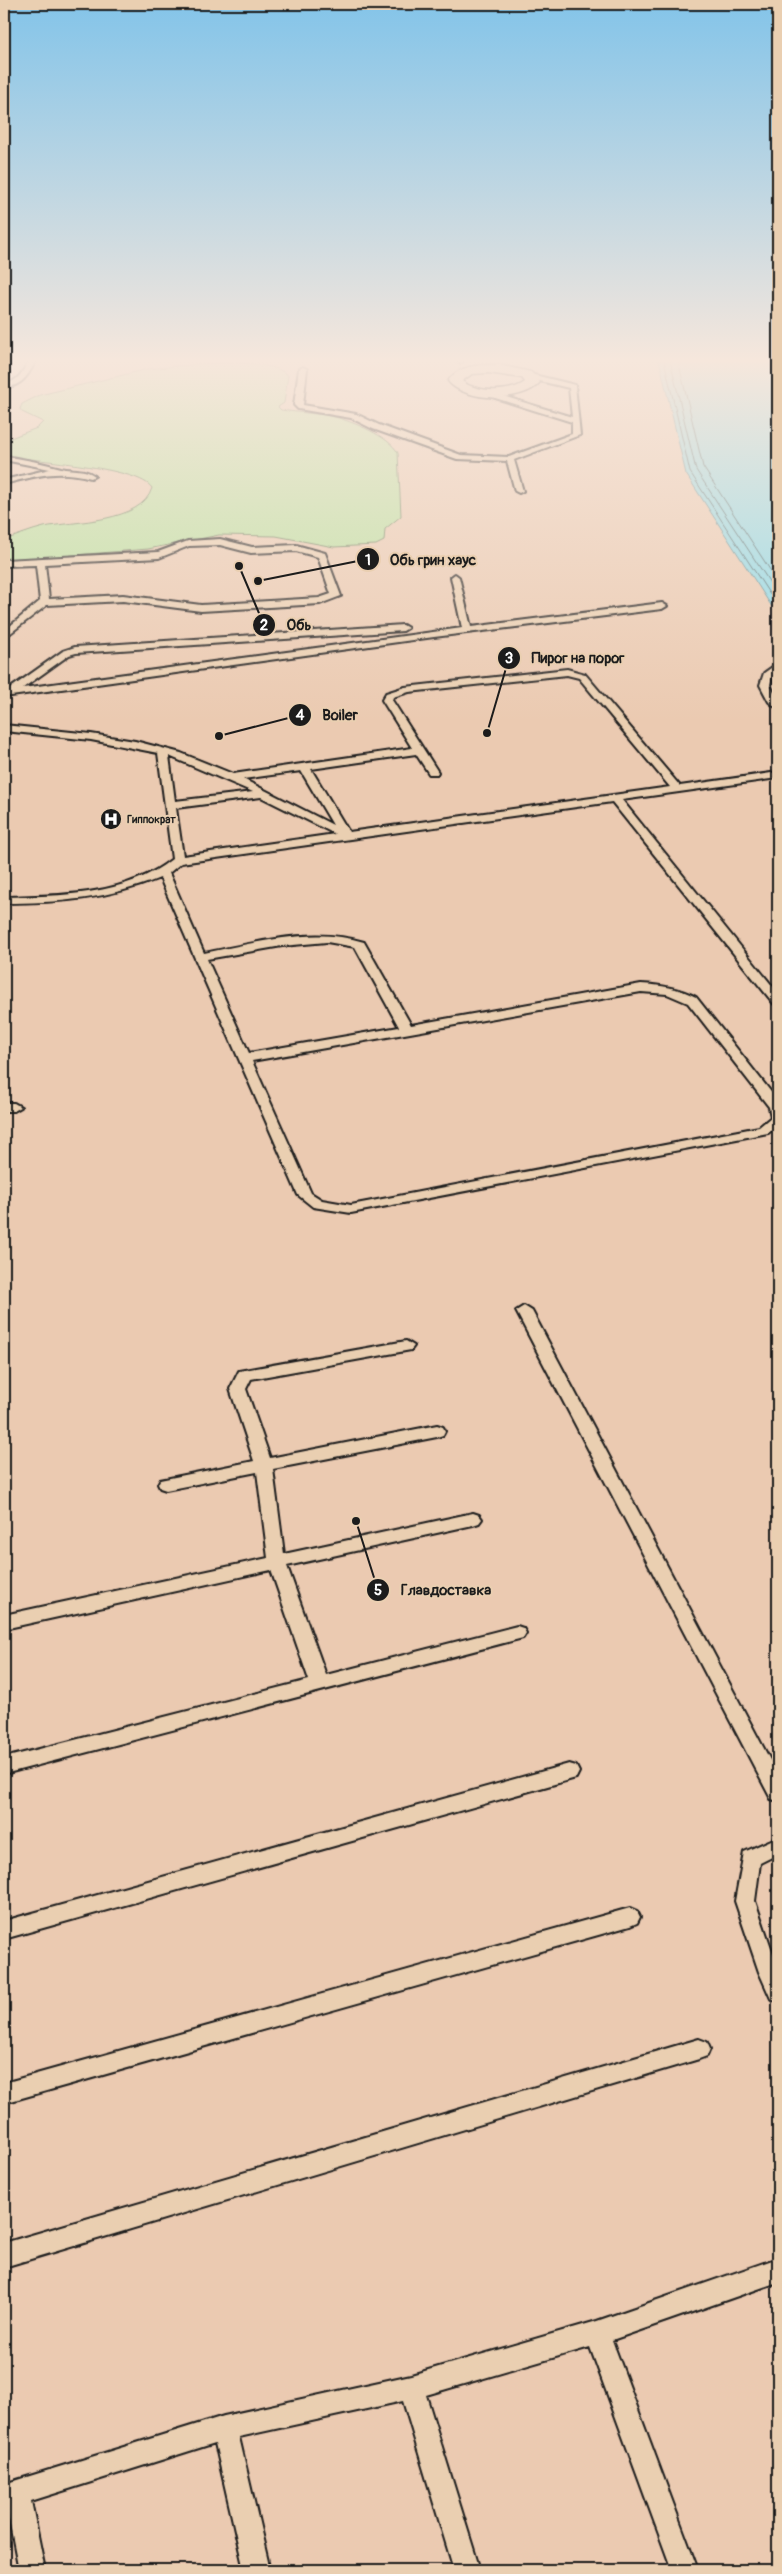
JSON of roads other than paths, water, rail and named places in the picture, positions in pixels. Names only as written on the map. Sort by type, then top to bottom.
[{"type":"lane","points":[[516,480],[519,490]]},
{"type":"lane","points":[[4,563],[159,555],[183,545],[228,542],[251,550],[296,548],[322,555],[336,591],[336,596],[320,601],[201,608],[123,598],[45,602],[4,635]]},
{"type":"lane","points":[[40,562],[45,602]]},
{"type":"lane","points":[[455,577],[467,630]]},
{"type":"lane","points":[[7,694],[384,641],[662,606]]},
{"type":"lane","points":[[7,694],[66,653],[75,650],[403,628]]},
{"type":"lane","points":[[377,629],[384,641]]},
{"type":"lane","points":[[778,666],[769,672],[764,679],[765,688],[778,706]]},
{"type":"lane","points":[[433,772],[387,700],[389,695],[408,690],[567,672],[582,676],[677,789]]},
{"type":"lane","points":[[4,728],[98,738],[163,751],[198,763],[345,835]]},
{"type":"lane","points":[[229,778],[419,750]]},
{"type":"lane","points":[[163,751],[178,860]]},
{"type":"lane","points":[[304,767],[345,835]]},
{"type":"lane","points":[[4,900],[100,895],[134,885],[163,872],[178,860],[778,775]]},
{"type":"lane","points":[[171,805],[262,794]]},
{"type":"lane","points":[[615,798],[778,1001]]},
{"type":"lane","points":[[163,872],[305,1195],[318,1204],[351,1209],[763,1130],[773,1124],[778,1116],[776,1107],[692,1000],[680,993],[662,988],[641,988],[245,1058]]},
{"type":"lane","points":[[200,957],[321,938],[351,940],[360,945],[407,1030]]},
{"type":"lane","points":[[524,1311],[778,1794]]},
{"type":"lane","points":[[319,1683],[276,1563],[264,1466],[238,1389],[245,1375],[406,1346]]},
{"type":"lane","points":[[166,1484],[436,1432]]},
{"type":"lane","points":[[4,1622],[473,1519]]},
{"type":"lane","points":[[4,1766],[517,1633]]},
{"type":"lane","points":[[4,1930],[569,1772]]},
{"type":"lane","points":[[778,1845],[751,1858],[745,1901],[769,1972],[778,1992]]},
{"type":"lane","points":[[4,2093],[630,1917]]},
{"type":"lane","points":[[4,2255],[699,2049]]},
{"type":"lane","points":[[32,2570],[10,2495],[224,2428],[411,2387],[598,2333],[776,2276]]},
{"type":"lane","points":[[598,2333],[685,2570]]},
{"type":"lane","points":[[411,2387],[467,2570]]},
{"type":"lane","points":[[224,2428],[257,2570]]},
{"type":"water","points":[[690,480],[778,480],[778,612],[776,613]]},
{"type":"place","name":"Обь","points":[[239,566]]},
{"type":"place","name":"Обь грин хаус","points":[[258,581]]},
{"type":"place","name":"Пирог на порог","points":[[487,733]]},
{"type":"place","name":"Boiler","points":[[219,736]]},
{"type":"place","name":"Гиппократ","points":[[111,819]]},
{"type":"place","name":"Главдоставка","points":[[356,1521]]}]
